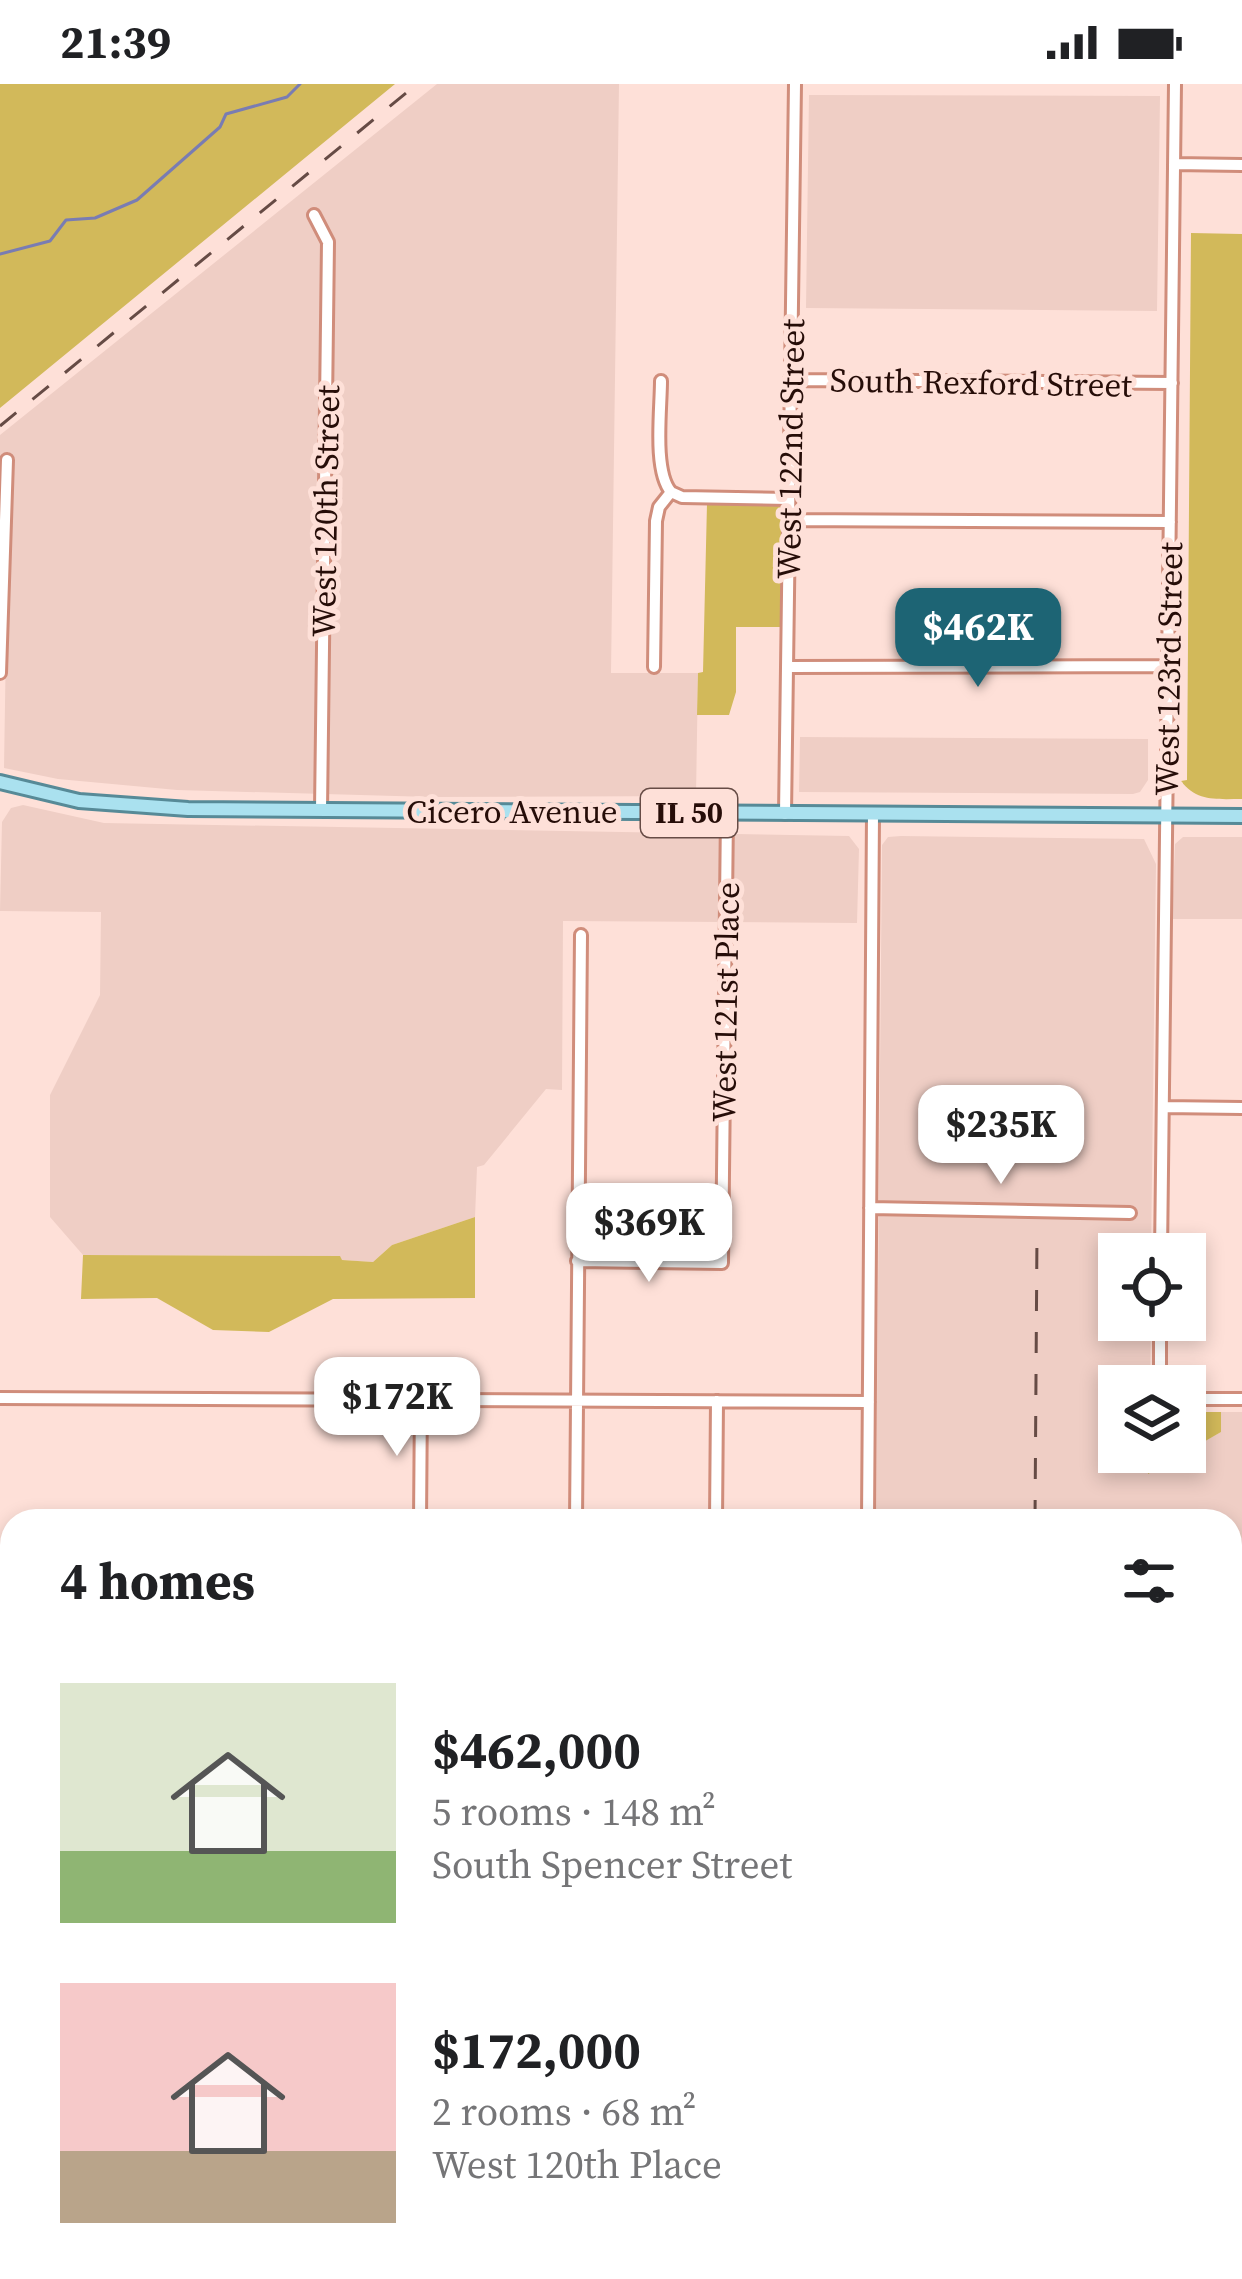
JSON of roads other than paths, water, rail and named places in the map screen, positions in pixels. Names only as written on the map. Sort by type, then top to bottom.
[{"type":"main road","name":"Cicero Avenue","points":[[0,782],[131,807],[1242,816]]},
{"type":"street","name":"West 122nd Street","points":[[785,814],[795,84]]},
{"type":"street","name":"West 123rd Street","points":[[1161,1233],[1175,84]]},
{"type":"street","points":[[1174,164],[1242,165]]},
{"type":"street","name":"West 120th Street","points":[[314,215],[328,242],[321,810]]},
{"type":"street","name":"South Rexford Street","points":[[790,380],[1172,383]]},
{"type":"street","points":[[661,381],[662,479],[670,491],[682,497],[789,499]]},
{"type":"street","points":[[0,673],[7,460]]},
{"type":"street","points":[[654,667],[656,520],[670,491]]},
{"type":"street","points":[[789,520],[1170,522]]},
{"type":"street","points":[[787,667],[1168,666]]},
{"type":"street","name":"West 121st Place","points":[[577,1261],[722,1263],[727,813]]},
{"type":"street","points":[[868,1509],[873,814]]},
{"type":"street","points":[[576,1509],[580,935]]},
{"type":"street","points":[[1163,1107],[1242,1108]]},
{"type":"street","points":[[870,1208],[1130,1213]]},
{"type":"street","points":[[419,1509],[421,1397]]},
{"type":"street","points":[[0,1398],[869,1402]]},
{"type":"street","points":[[1206,1399],[1242,1399]]},
{"type":"street","points":[[716,1401],[716,1509]]},
{"type":"waterway","points":[[0,254],[50,241],[66,220],[95,218],[137,200],[220,127],[226,114],[287,97],[300,84]]},
{"type":"railway","points":[[0,426],[417,84]]},
{"type":"railway","points":[[1035,1509],[1037,1233]]}]
